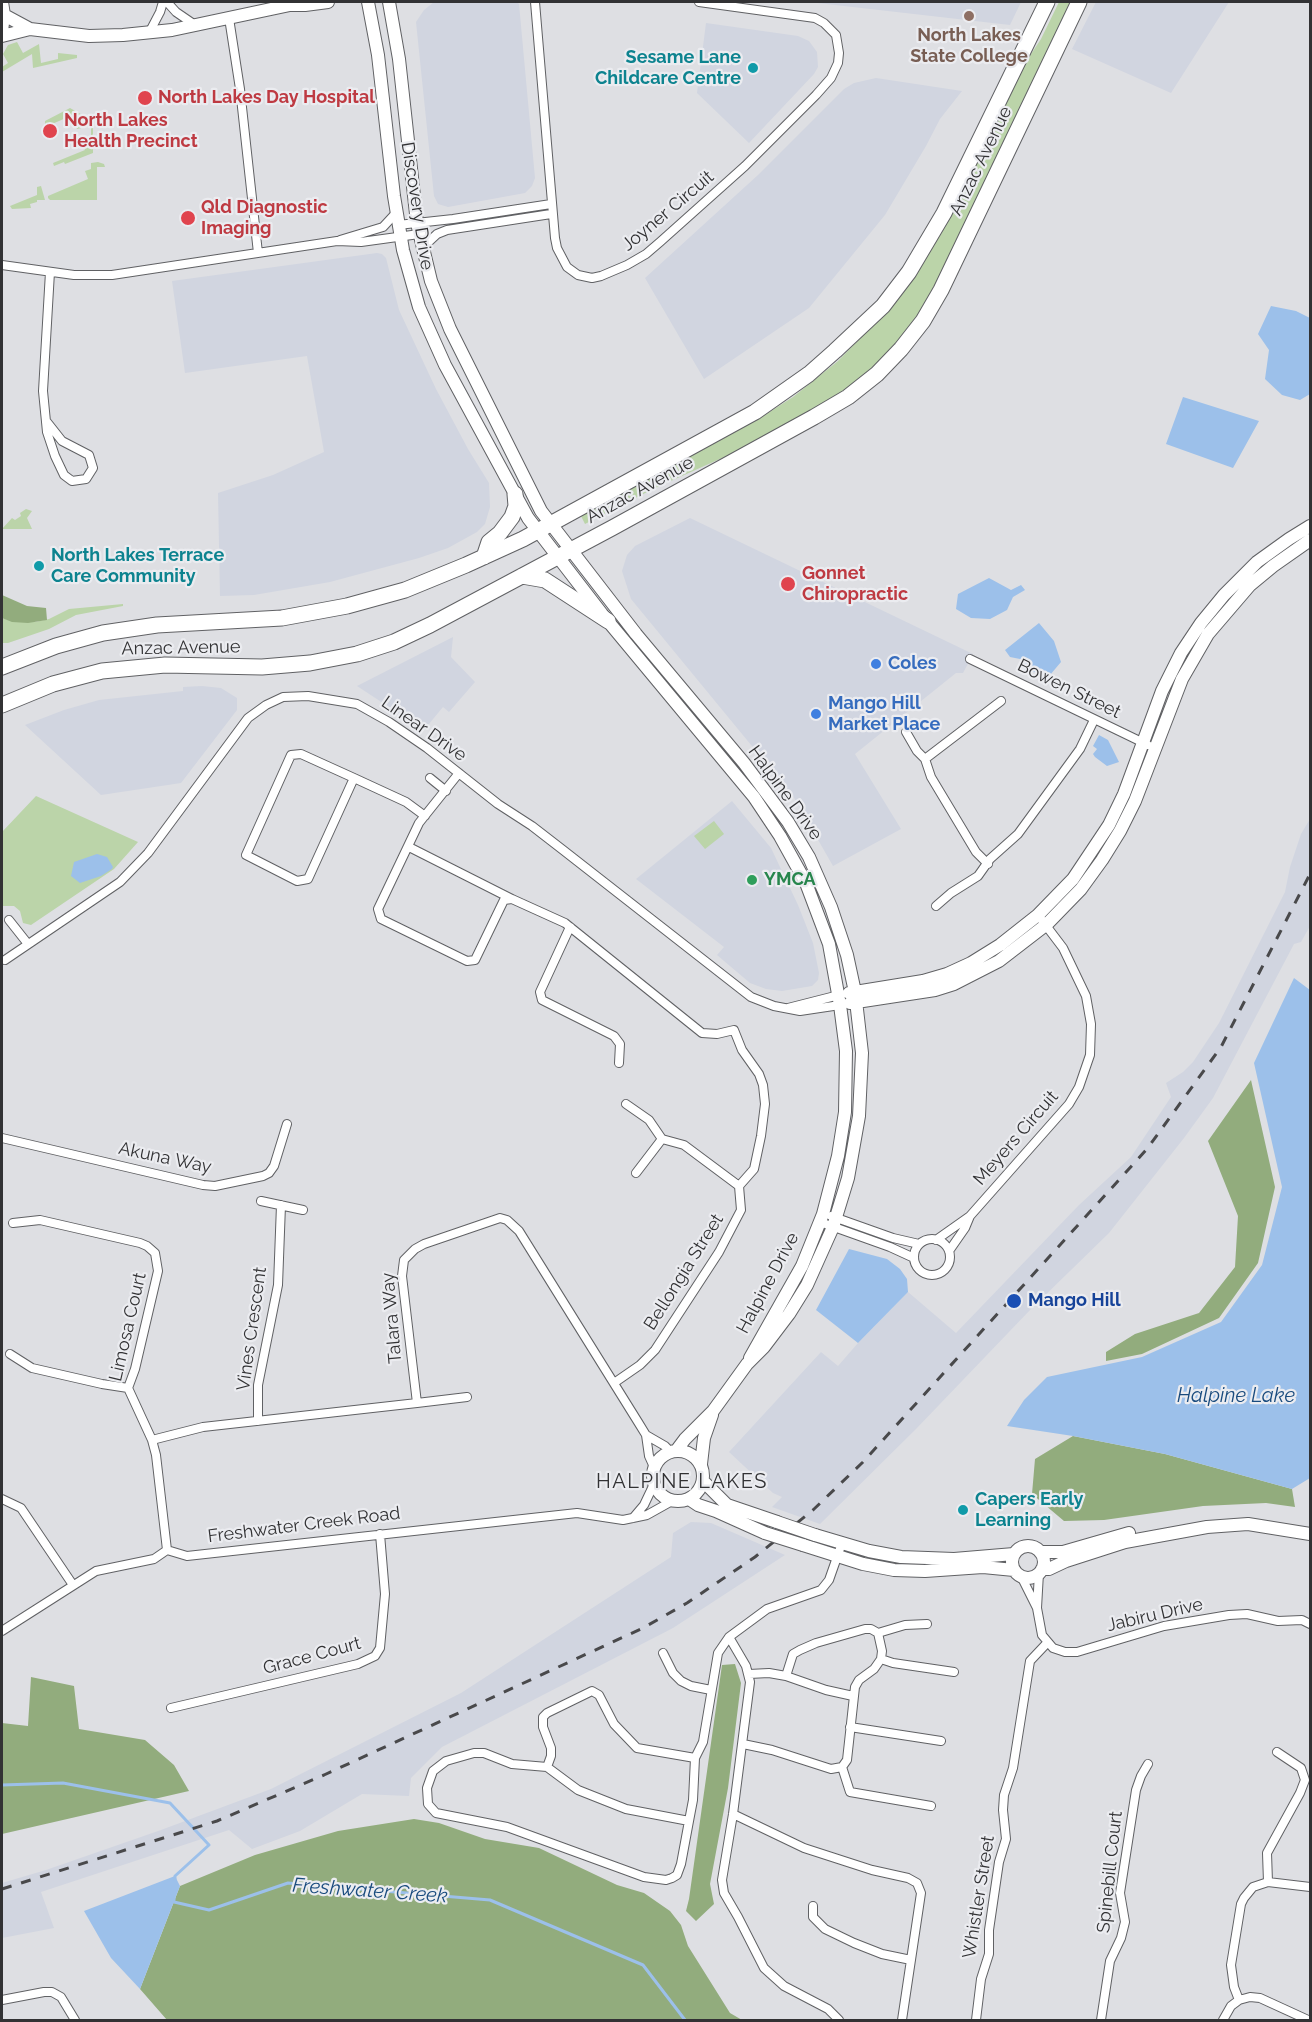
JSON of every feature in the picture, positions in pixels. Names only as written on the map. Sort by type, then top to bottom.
[{"type":"highway","name":"Anzac Avenue","points":[[4,663],[80,639],[122,630],[265,620],[346,606],[405,590],[484,557],[544,527],[700,443],[768,403],[809,374],[883,306],[909,272],[944,213],[1047,2]]},
{"type":"highway","name":"Anzac Avenue","points":[[2,705],[62,681],[120,668],[165,665],[273,666],[320,662],[357,654],[408,636],[831,407],[863,386],[901,350],[923,321],[941,290],[1079,2]]},
{"type":"highway","points":[[484,557],[489,542],[500,533],[512,517],[516,506],[515,494]]},
{"type":"highway","points":[[522,576],[545,580],[608,621]]},
{"type":"main road","points":[[2,2],[4,15],[2,32]]},
{"type":"main road","points":[[2,36],[30,29],[88,36],[149,33],[293,3],[305,5],[328,2]]},
{"type":"main road","name":"Discovery Drive","points":[[368,2],[380,66],[398,225],[413,287],[431,335],[459,393],[515,494],[544,527]]},
{"type":"main road","name":"Discovery Drive","points":[[388,2],[399,59],[422,248],[441,309],[541,511],[544,527]]},
{"type":"main road","points":[[4,15],[30,29]]},
{"type":"main road","points":[[1042,920],[1098,844],[1124,794],[1171,672],[1201,623],[1224,594],[1257,562],[1311,526]]},
{"type":"main road","points":[[544,527],[564,553]]},
{"type":"main road","points":[[839,1000],[935,990],[963,981],[999,961],[1042,920],[1081,889],[1111,846],[1135,801],[1182,679],[1208,634],[1250,585],[1311,540]]},
{"type":"main road","name":"Halpine Drive","points":[[564,553],[608,621],[754,797],[780,836],[802,876],[829,944],[846,1051],[845,1112],[837,1163],[822,1218],[794,1282],[755,1346],[747,1364]]},
{"type":"main road","name":"Halpine Drive","points":[[564,553],[636,634],[744,763],[788,822],[809,857],[831,907],[845,949],[856,997],[862,1053],[859,1116],[850,1166],[834,1222],[807,1285],[789,1314],[764,1347],[747,1364],[714,1411],[673,1451]]},
{"type":"main road","name":"Halpine Drive","points":[[701,1464],[706,1431],[714,1411]]},
{"type":"main road","points":[[673,1451],[690,1454],[701,1464],[703,1481],[696,1495],[689,1499],[672,1501],[664,1498],[654,1485],[654,1467],[664,1455],[673,1451]]},
{"type":"main road","points":[[703,1481],[727,1505],[815,1535],[883,1554],[917,1559],[954,1559],[1014,1554],[1026,1546],[1035,1547],[1040,1552],[1044,1560],[1040,1571]]},
{"type":"main road","points":[[689,1499],[698,1505],[765,1533],[837,1557],[894,1570],[925,1571],[983,1567],[1030,1577],[1040,1571],[1125,1542],[1207,1527],[1256,1525],[1311,1533]]},
{"type":"main road","points":[[1040,1552],[1063,1552],[1138,1531],[1218,1517],[1265,1517],[1311,1525]]},
{"type":"main road","points":[[1014,1554],[1012,1562],[1018,1573]]},
{"type":"street","points":[[149,33],[165,2],[195,25]]},
{"type":"street","name":"Joyner Circuit","points":[[535,2],[547,129],[551,209],[557,248],[572,272],[592,278],[627,265],[653,248],[716,194],[831,78],[838,63],[836,35],[815,18],[699,2]]},
{"type":"street","points":[[228,18],[240,89],[258,253]]},
{"type":"street","points":[[2,265],[84,275],[112,274],[337,241],[383,227],[398,225],[418,229],[551,209]]},
{"type":"street","points":[[422,248],[437,234],[447,230],[551,209]]},
{"type":"street","points":[[337,241],[361,242],[398,225]]},
{"type":"street","points":[[47,422],[62,441],[89,455],[93,468],[86,479],[72,481],[63,473],[47,432],[43,391],[50,272]]},
{"type":"street","name":"Bowen Street","points":[[970,659],[1154,749]]},
{"type":"street","name":"Linear Drive","points":[[4,960],[120,882],[148,853],[248,718],[266,705],[283,697],[308,696],[357,704],[389,722],[427,748],[498,804],[532,826],[745,993],[766,1004],[788,1008],[839,1000]]},
{"type":"street","points":[[925,759],[1000,702]]},
{"type":"street","points":[[936,906],[951,893],[978,876],[1018,834],[1080,749],[1094,720]]},
{"type":"street","points":[[906,732],[917,751],[925,759],[931,777],[970,843],[988,864]]},
{"type":"street","points":[[354,778],[308,879],[297,880],[246,855],[291,755],[301,754],[354,778],[406,802],[424,816]]},
{"type":"street","points":[[459,773],[424,816],[378,909],[381,919],[467,961],[475,960],[504,900],[512,899]]},
{"type":"street","points":[[430,778],[446,791]]},
{"type":"street","points":[[409,847],[565,923],[702,1033],[717,1034],[734,1030],[742,1050],[759,1074],[765,1097],[754,1169],[739,1186],[684,1145],[662,1139],[649,1120],[626,1104]]},
{"type":"street","points":[[9,920],[28,944]]},
{"type":"street","name":"Meyers Circuit","points":[[949,1251],[965,1228],[970,1216],[1055,1123],[1069,1104],[1079,1088],[1090,1055],[1092,1024],[1086,996],[1063,948],[1042,920]]},
{"type":"street","points":[[570,927],[540,992],[542,1000],[614,1036],[620,1044],[619,1063]]},
{"type":"street","name":"Akuna Way","points":[[2,1138],[215,1186],[269,1173],[274,1166],[287,1124]]},
{"type":"street","points":[[636,1173],[662,1139]]},
{"type":"street","name":"Bellongia Street","points":[[614,1383],[640,1365],[655,1350],[709,1269],[741,1210],[739,1186]]},
{"type":"street","points":[[261,1201],[303,1210]]},
{"type":"street","name":"Vines Crescent","points":[[258,1421],[258,1385],[278,1285],[281,1206]]},
{"type":"street","name":"Meyers Circuit","points":[[936,1240],[958,1222],[970,1216]]},
{"type":"street","name":"Talara Way","points":[[417,1403],[402,1276],[404,1260],[424,1244],[500,1218],[507,1220],[519,1231],[614,1383],[646,1435],[649,1456],[654,1467]]},
{"type":"street","points":[[822,1218],[919,1244]]},
{"type":"street","name":"Limosa Court","points":[[13,1223],[40,1220],[140,1243],[155,1253],[158,1271],[135,1369],[128,1388],[152,1440],[156,1455],[167,1550]]},
{"type":"street","points":[[834,1222],[914,1258]]},
{"type":"street","points":[[936,1240],[946,1246],[949,1251],[949,1262],[938,1274],[932,1275],[921,1271],[914,1258],[919,1244],[936,1240]]},
{"type":"street","points":[[10,1354],[22,1364],[32,1368],[128,1388]]},
{"type":"street","points":[[152,1440],[203,1427],[467,1397]]},
{"type":"street","name":"Talara Way","points":[[646,1435],[673,1451]]},
{"type":"street","points":[[633,1518],[644,1505],[654,1485]]},
{"type":"street","points":[[2,1499],[21,1508],[74,1585]]},
{"type":"street","name":"Freshwater Creek Road","points":[[167,1550],[187,1556],[569,1513],[589,1513],[618,1520],[647,1515],[672,1501]]},
{"type":"street","name":"Grace Court","points":[[171,1708],[358,1664],[375,1656],[380,1648],[385,1594],[380,1534]]},
{"type":"street","points":[[689,1821],[626,1809],[578,1790],[547,1767],[512,1764],[484,1753],[459,1756],[446,1761],[433,1772],[427,1788],[428,1804],[436,1814],[507,1827],[631,1874],[657,1880],[666,1880],[678,1875],[689,1821],[695,1758],[703,1742],[716,1657],[729,1637],[767,1609],[821,1590],[830,1580],[842,1543]]},
{"type":"street","points":[[2,1631],[104,1568],[149,1560],[167,1550]]},
{"type":"street","points":[[1040,1571],[1037,1608],[1041,1629],[1047,1643]]},
{"type":"street","points":[[1018,1573],[1037,1608]]},
{"type":"street","name":"Jabiru Drive","points":[[1047,1643],[1058,1651],[1077,1652],[1164,1626],[1239,1614],[1282,1622],[1302,1620],[1311,1624]]},
{"type":"street","points":[[786,1676],[793,1654],[816,1643],[865,1629],[878,1633],[905,1625],[927,1624]]},
{"type":"street","points":[[743,1744],[772,1750],[831,1769],[842,1767],[847,1760],[853,1696],[859,1680],[874,1669],[881,1659],[882,1651],[878,1633]]},
{"type":"street","points":[[729,1637],[749,1674],[750,1689],[722,1880],[724,1893],[764,1968],[784,1986],[828,2009],[839,2020]]},
{"type":"street","name":"Whistler Street","points":[[976,2020],[981,1979],[989,1954],[989,1930],[999,1862],[1006,1839],[1004,1795],[1013,1768],[1030,1661],[1047,1643]]},
{"type":"street","points":[[663,1653],[673,1673],[681,1681],[691,1686],[711,1690]]},
{"type":"street","points":[[881,1659],[954,1672]]},
{"type":"street","points":[[749,1674],[769,1673],[786,1676],[826,1690],[853,1696]]},
{"type":"street","points":[[547,1767],[551,1748],[543,1727],[543,1717],[592,1691],[599,1695],[614,1724],[638,1748],[695,1758]]},
{"type":"street","points":[[850,1727],[941,1741]]},
{"type":"street","points":[[1268,1882],[1267,1852],[1305,1780],[1301,1768],[1277,1752]]},
{"type":"street","name":"Spinebill Court","points":[[1101,2020],[1110,1961],[1121,1938],[1125,1922],[1120,1893],[1136,1790],[1140,1776],[1148,1764]]},
{"type":"street","points":[[842,1767],[850,1792],[931,1806]]},
{"type":"street","points":[[733,1814],[804,1848],[863,1868],[914,1880],[917,1883],[921,1893],[902,2020]]},
{"type":"street","points":[[1239,2000],[1231,1965],[1241,1904],[1244,1898],[1253,1887],[1268,1882],[1311,1887]]},
{"type":"street","points":[[813,1906],[813,1917],[825,1929],[882,1954],[911,1960]]},
{"type":"street","points":[[2,2000],[52,1992],[61,1998],[75,2020]]},
{"type":"street","points":[[1223,2020],[1231,2006],[1239,2000],[1250,1997],[1260,1998],[1308,2020]]},
{"type":"shaded area","points":[[434,2],[517,2],[519,4],[535,178],[532,186],[525,193],[448,207],[438,204],[434,196],[416,22],[424,10]]},
{"type":"shaded area","name":"North Lakes State College","points":[[809,2],[1021,2],[1010,25]]},
{"type":"shaded area","points":[[1096,2],[1229,2],[1171,93],[1072,49]]},
{"type":"shaded area","points":[[706,23],[798,36],[809,41],[817,52],[818,67],[814,74],[749,143],[697,93]]},
{"type":"shaded area","points":[[876,78],[962,91],[940,119],[885,215],[809,308],[704,379],[645,278],[758,175],[844,89],[854,83]]},
{"type":"shaded area","points":[[377,253],[386,258],[399,310],[436,389],[489,483],[490,507],[485,524],[477,532],[448,548],[419,558],[330,582],[254,595],[220,596],[218,493],[273,475],[324,452],[307,356],[185,373],[172,281]]},
{"type":"shaded area","name":"Mango Hill Market Place","points":[[690,518],[973,654],[963,673],[956,673],[855,754],[901,829],[833,866],[793,796],[631,599],[622,571],[627,555],[635,546]]},
{"type":"shaded area","points":[[453,637],[451,657],[475,682],[449,712],[443,707],[424,730],[357,686]]},
{"type":"shaded area","points":[[183,687],[221,688],[237,698],[237,710],[181,783],[101,795],[25,725],[99,700],[183,691]]},
{"type":"shaded area","points":[[732,801],[771,848],[798,905],[813,943],[819,973],[818,980],[812,986],[782,991],[766,989],[750,983],[717,955],[724,947],[636,879]]},
{"type":"shaded area","points":[[1310,819],[1310,926],[1301,942],[1294,944],[1213,1098],[1184,1138],[1109,1233],[820,1524],[772,1507],[782,1497],[773,1493],[729,1452],[821,1352],[838,1366],[908,1292],[956,1333],[1079,1205],[1131,1157],[1171,1097],[1166,1083],[1193,1062],[1219,1023],[1285,892],[1290,867],[1301,834]]},
{"type":"shaded area","points":[[691,1522],[711,1523],[785,1555],[673,1628],[442,1747],[411,1778],[409,1796],[362,1794],[300,1831],[252,1849],[229,1830],[41,1892],[54,1928],[2,1938],[2,1883],[161,1830],[271,1789],[461,1693],[671,1557],[673,1533]]},
{"type":"green space","points":[[1059,2],[1072,2],[930,298],[918,317],[886,356],[843,393],[740,450],[653,489],[585,524],[581,516],[757,420],[793,397],[838,361],[878,320],[919,268],[941,234],[1025,63],[1041,39]]},
{"type":"green space","points":[[17,42],[23,53],[39,44],[41,63],[58,59],[58,53],[77,55],[77,58],[33,68],[32,54],[2,72],[2,67],[8,63],[3,54],[8,45]]},
{"type":"green space","points":[[70,108],[93,123],[93,153],[54,166],[53,163],[85,150],[84,147],[91,142],[91,126],[77,129],[75,126],[85,122],[83,117],[73,121],[73,115],[45,127],[45,121]]},
{"type":"green space","points":[[91,163],[104,164],[105,167],[97,167],[97,200],[50,200],[48,198],[48,196],[88,179],[85,171],[91,169]]},
{"type":"green space","points":[[41,186],[45,200],[37,200],[30,204],[31,208],[12,209],[10,206],[37,195],[37,187]]},
{"type":"green space","points":[[26,509],[32,511],[27,518],[32,529],[2,529],[12,518],[15,520],[21,516],[20,513]]},
{"type":"green space","points":[[2,595],[27,606],[46,608],[47,620],[28,623],[12,622],[2,618]]},
{"type":"green space","points":[[123,604],[123,606],[76,615],[49,629],[2,643],[2,618],[15,622],[35,622],[49,619],[69,609]]},
{"type":"green space","points":[[36,796],[138,842],[114,869],[31,925],[23,923],[20,911],[14,906],[2,906],[2,832]]},
{"type":"green space","points":[[714,821],[724,834],[705,849],[694,836]]},
{"type":"green space","points":[[1251,1080],[1275,1187],[1258,1263],[1219,1318],[1142,1354],[1106,1361],[1106,1352],[1135,1334],[1199,1313],[1235,1267],[1238,1216],[1208,1141]]},
{"type":"green space","points":[[1073,1436],[1165,1454],[1292,1489],[1295,1507],[1266,1503],[1203,1506],[1104,1520],[1064,1521],[1032,1494],[1035,1459]]},
{"type":"green space","points":[[735,1664],[741,1683],[728,1788],[710,1884],[714,1904],[696,1921],[686,1911],[722,1665]]},
{"type":"green space","points":[[31,1677],[74,1686],[79,1729],[145,1740],[174,1765],[189,1791],[2,1834],[2,1723],[28,1726]]},
{"type":"green space","points":[[414,1819],[439,1823],[485,1839],[539,1848],[617,1885],[644,1893],[670,1911],[681,1925],[688,1946],[730,2013],[742,2020],[167,2020],[140,1989],[180,1886],[255,1855],[338,1831]]},
{"type":"water","points":[[1271,306],[1296,311],[1310,318],[1310,394],[1300,400],[1282,395],[1265,379],[1269,350],[1258,334]]},
{"type":"water","points":[[1183,397],[1259,421],[1233,468],[1166,444]]},
{"type":"water","points":[[989,578],[1011,590],[1021,585],[1025,590],[1013,597],[1007,610],[990,619],[971,618],[956,609],[958,594]]},
{"type":"water","points":[[1039,623],[1054,641],[1061,662],[1050,675],[1024,670],[1025,660],[1010,657],[1005,650]]},
{"type":"water","points":[[1099,735],[1108,740],[1119,762],[1107,766],[1095,757],[1093,754],[1097,749],[1093,746]]},
{"type":"water","points":[[97,854],[107,857],[112,869],[101,876],[80,883],[71,876],[74,862]]},
{"type":"water","name":"Halpine Lake","points":[[1294,978],[1310,990],[1310,1478],[1292,1489],[1165,1454],[1007,1426],[1024,1400],[1047,1377],[1142,1357],[1221,1322],[1262,1265],[1282,1187],[1254,1063]]},
{"type":"water","points":[[849,1249],[887,1259],[900,1269],[907,1279],[908,1292],[858,1343],[816,1310]]},
{"type":"water","points":[[175,1876],[180,1886],[140,1989],[111,1958],[84,1911]]},
{"type":"waterway","name":"Freshwater Creek","points":[[2,1785],[63,1783],[170,1803],[209,1845],[175,1876],[175,1879]]},
{"type":"waterway","name":"Freshwater Creek","points":[[174,1898],[174,1902],[209,1910],[288,1883],[490,1900],[643,1965],[685,2020]]},
{"type":"railway","points":[[2,1889],[217,1821],[324,1775],[643,1628],[687,1603],[755,1557],[813,1510],[863,1462],[1147,1149],[1221,1047],[1310,874]]},
{"type":"place","name":"North Lakes State College","points":[[969,16]]},
{"type":"place","name":"Sesame Lane Childcare Centre","points":[[753,68]]},
{"type":"place","name":"North Lakes Day Hospital","points":[[145,98]]},
{"type":"place","name":"North Lakes Health Precinct","points":[[50,131]]},
{"type":"place","name":"Qld Diagnostic Imaging","points":[[188,218]]},
{"type":"place","name":"North Lakes Terrace Care Community","points":[[39,566]]},
{"type":"place","name":"Gonnet Chiropractic","points":[[788,584]]},
{"type":"place","name":"Coles","points":[[876,664]]},
{"type":"place","name":"Mango Hill Market Place","points":[[816,714]]},
{"type":"place","name":"YMCA","points":[[752,880]]},
{"type":"place","name":"Mango Hill","points":[[1014,1301]]},
{"type":"place","name":"Capers Early Learning","points":[[963,1510]]},
{"type":"district","name":"HALPINE LAKES","points":[[682,1482]]}]
